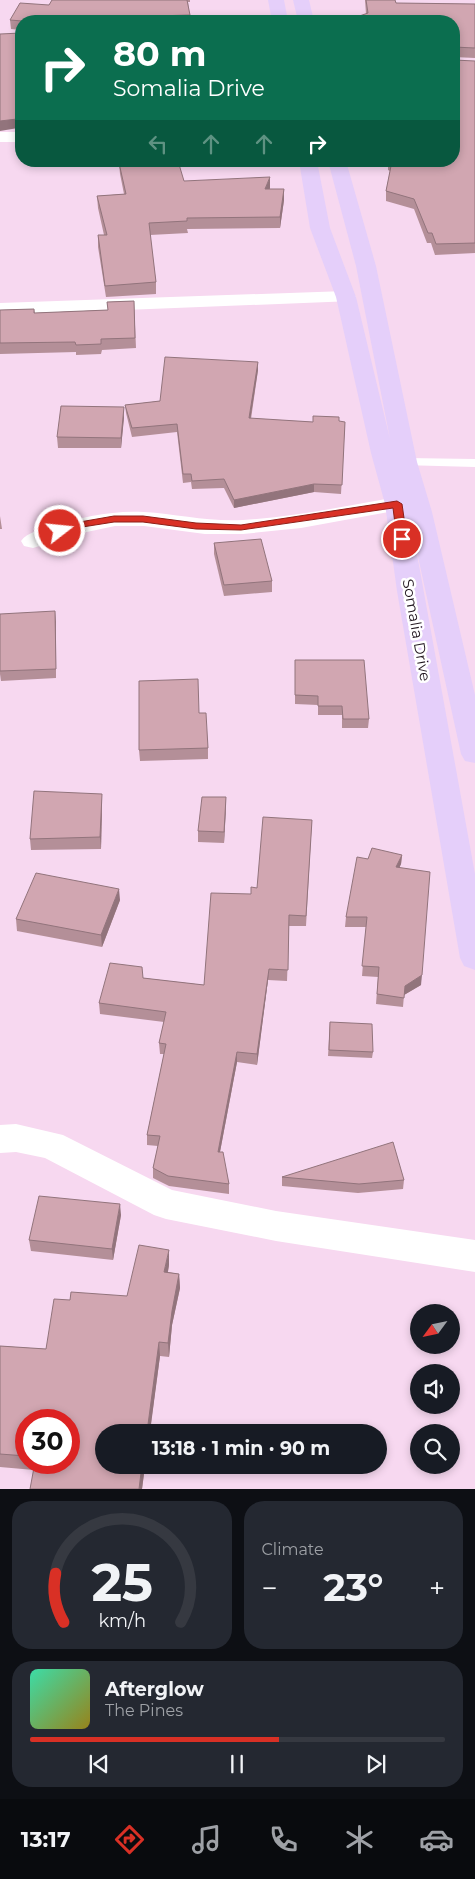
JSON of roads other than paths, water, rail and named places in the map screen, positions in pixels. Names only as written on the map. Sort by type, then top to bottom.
[{"type":"main road","points":[[276,0],[279,15]]},
{"type":"main road","points":[[301,0],[305,15]]},
{"type":"main road","name":"Somalia Drive","points":[[309,167],[320,228],[346,297],[382,453],[397,504],[410,591],[475,958]]},
{"type":"main road","name":"Somalia Drive","points":[[339,167],[366,266],[406,462],[420,512],[475,754]]},
{"type":"street","points":[[0,138],[15,137]]},
{"type":"street","points":[[0,309],[346,297]]},
{"type":"street","points":[[33,541],[74,526],[114,519],[143,519],[196,526],[241,528],[397,504]]},
{"type":"street","points":[[0,1139],[16,1138],[51,1145],[166,1204],[276,1226],[475,1256]]},
{"type":"lane","points":[[406,462],[475,464]]}]
